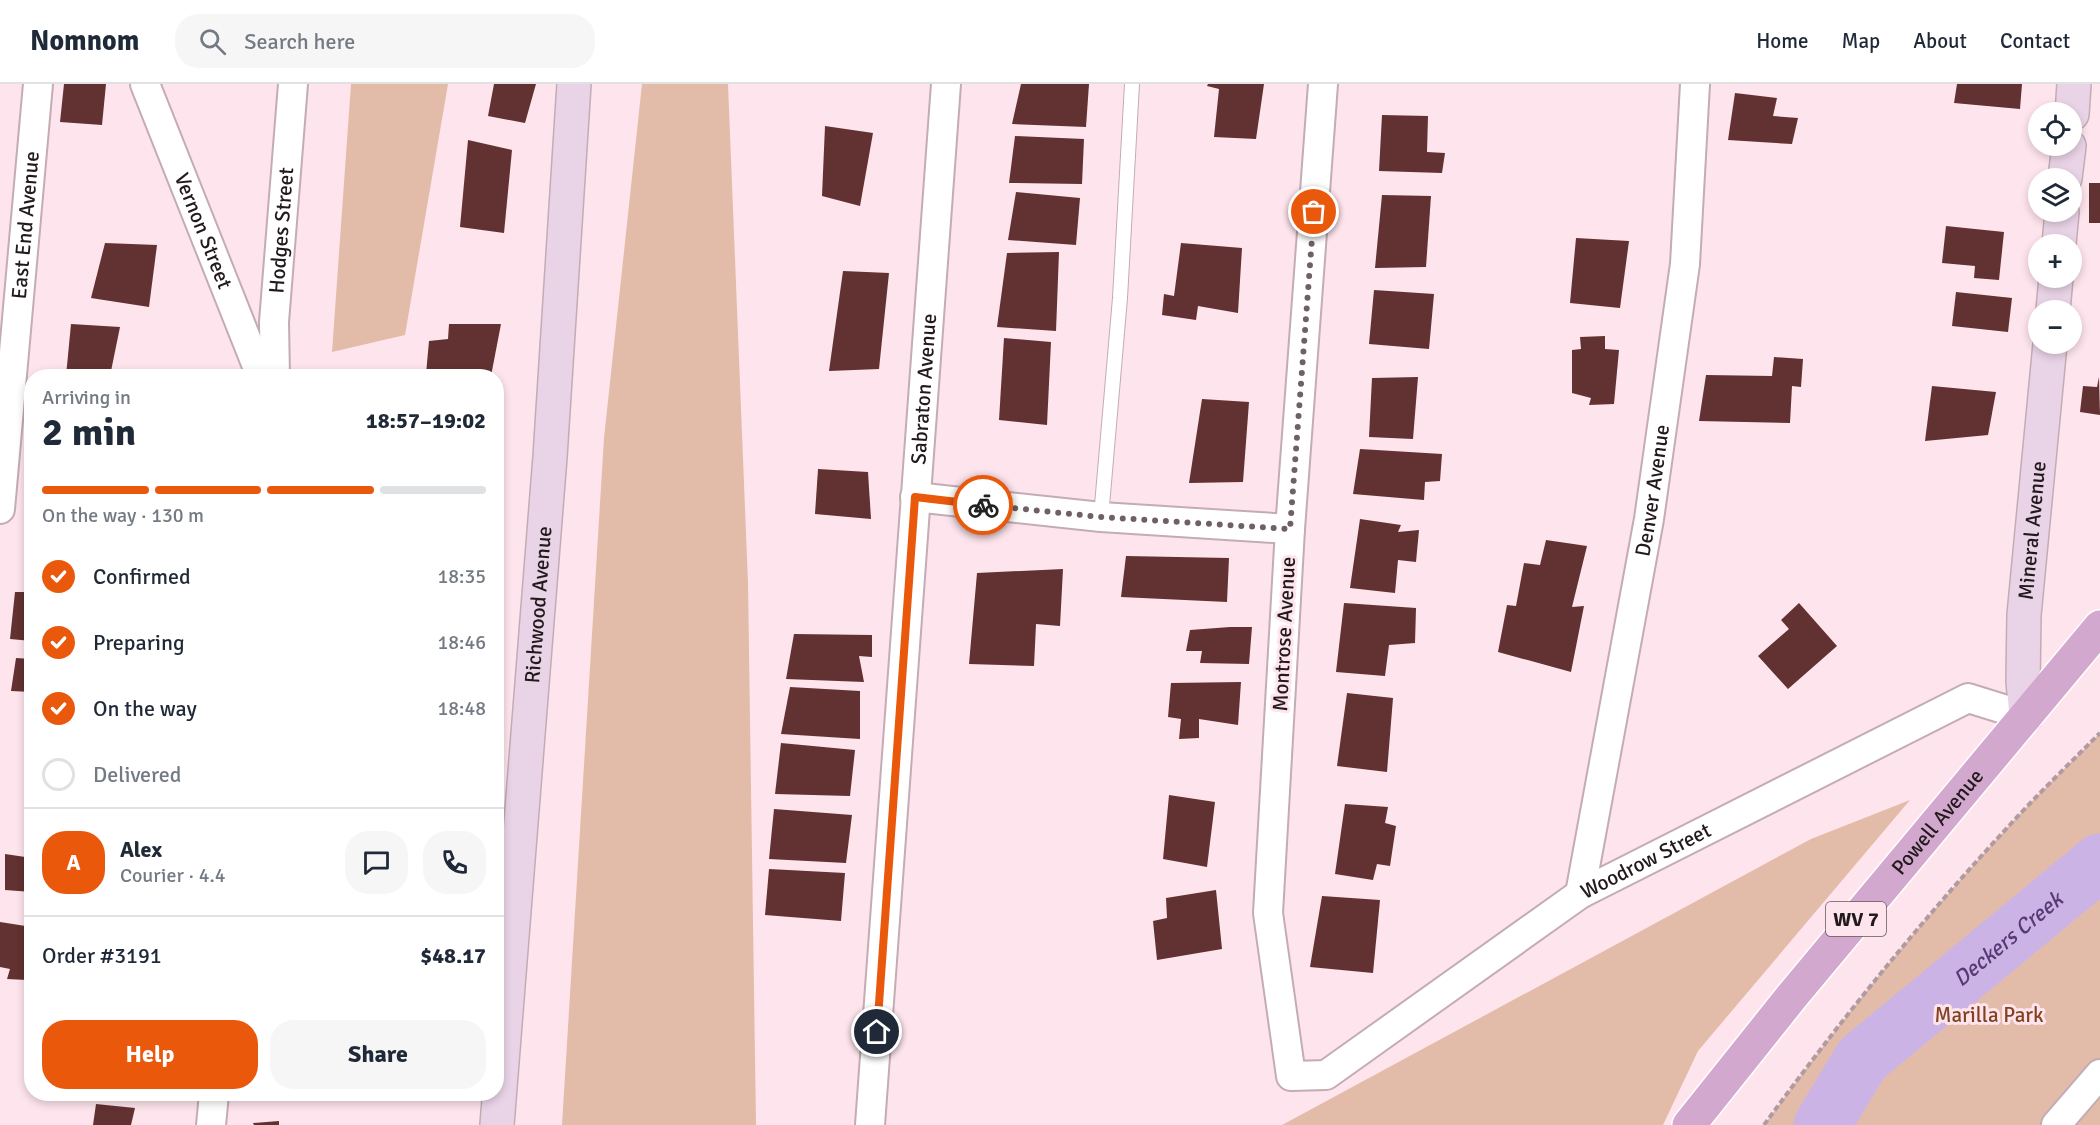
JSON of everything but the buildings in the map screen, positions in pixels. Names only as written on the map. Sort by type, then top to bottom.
[{"type":"main road","name":"WV 7","points":[[2026,716],[2100,627]]},
{"type":"main road","name":"Powell Avenue","points":[[1689,1125],[1792,996],[2026,716]]},
{"type":"street","name":"East End Avenue","points":[[0,509],[38,84]]},
{"type":"street","name":"Vernon Street","points":[[145,84],[258,369]]},
{"type":"street","name":"Hodges Street","points":[[275,369],[274,322],[293,84]]},
{"type":"street","name":"Richwood Avenue","points":[[504,946],[550,457],[574,84]]},
{"type":"street","name":"Sabraton Avenue","points":[[870,1125],[946,84]]},
{"type":"street","name":"Montrose Avenue","points":[[1291,1076],[1268,913],[1290,529],[1323,84]]},
{"type":"street","name":"Denver Avenue","points":[[1580,894],[1649,519],[1684,264],[1695,84]]},
{"type":"street","points":[[2073,102],[2074,84]]},
{"type":"street","name":"Mineral Avenue","points":[[2026,716],[2022,681],[2024,615],[2049,354]]},
{"type":"street","points":[[915,497],[1101,517],[1290,529]]},
{"type":"street","name":"Woodrow Street","points":[[1291,1076],[1326,1076],[1580,894],[1968,698],[2026,716]]},
{"type":"street","points":[[2056,1125],[2100,1074]]},
{"type":"street","points":[[211,1125],[213,1101]]},
{"type":"street","name":"Richwood Avenue","points":[[497,1125],[498,1101]]},
{"type":"lane","points":[[1101,517],[1120,298],[1132,84]]},
{"type":"path","points":[[1764,1125],[1808,1065],[1901,950],[2007,828],[2100,733]]},
{"type":"green space","points":[[351,84],[448,84],[405,335],[332,352]]},
{"type":"green space","points":[[642,84],[728,84],[748,583],[756,1125],[562,1125],[604,438]]},
{"type":"green space","name":"Marilla Park","points":[[2100,733],[2100,1125],[1764,1125],[1821,1048],[1912,936],[2018,816]]},
{"type":"green space","points":[[1910,800],[1698,1051],[1663,1125],[1282,1125],[1811,839]]},
{"type":"waterway","name":"Deckers Creek","points":[[1822,1125],[1862,1059],[2100,862]]},
{"type":"way so far","points":[[983,505],[1101,517],[1290,529],[1314,212]]},
{"type":"route","points":[[877,1032],[915,497],[983,505]]}]
